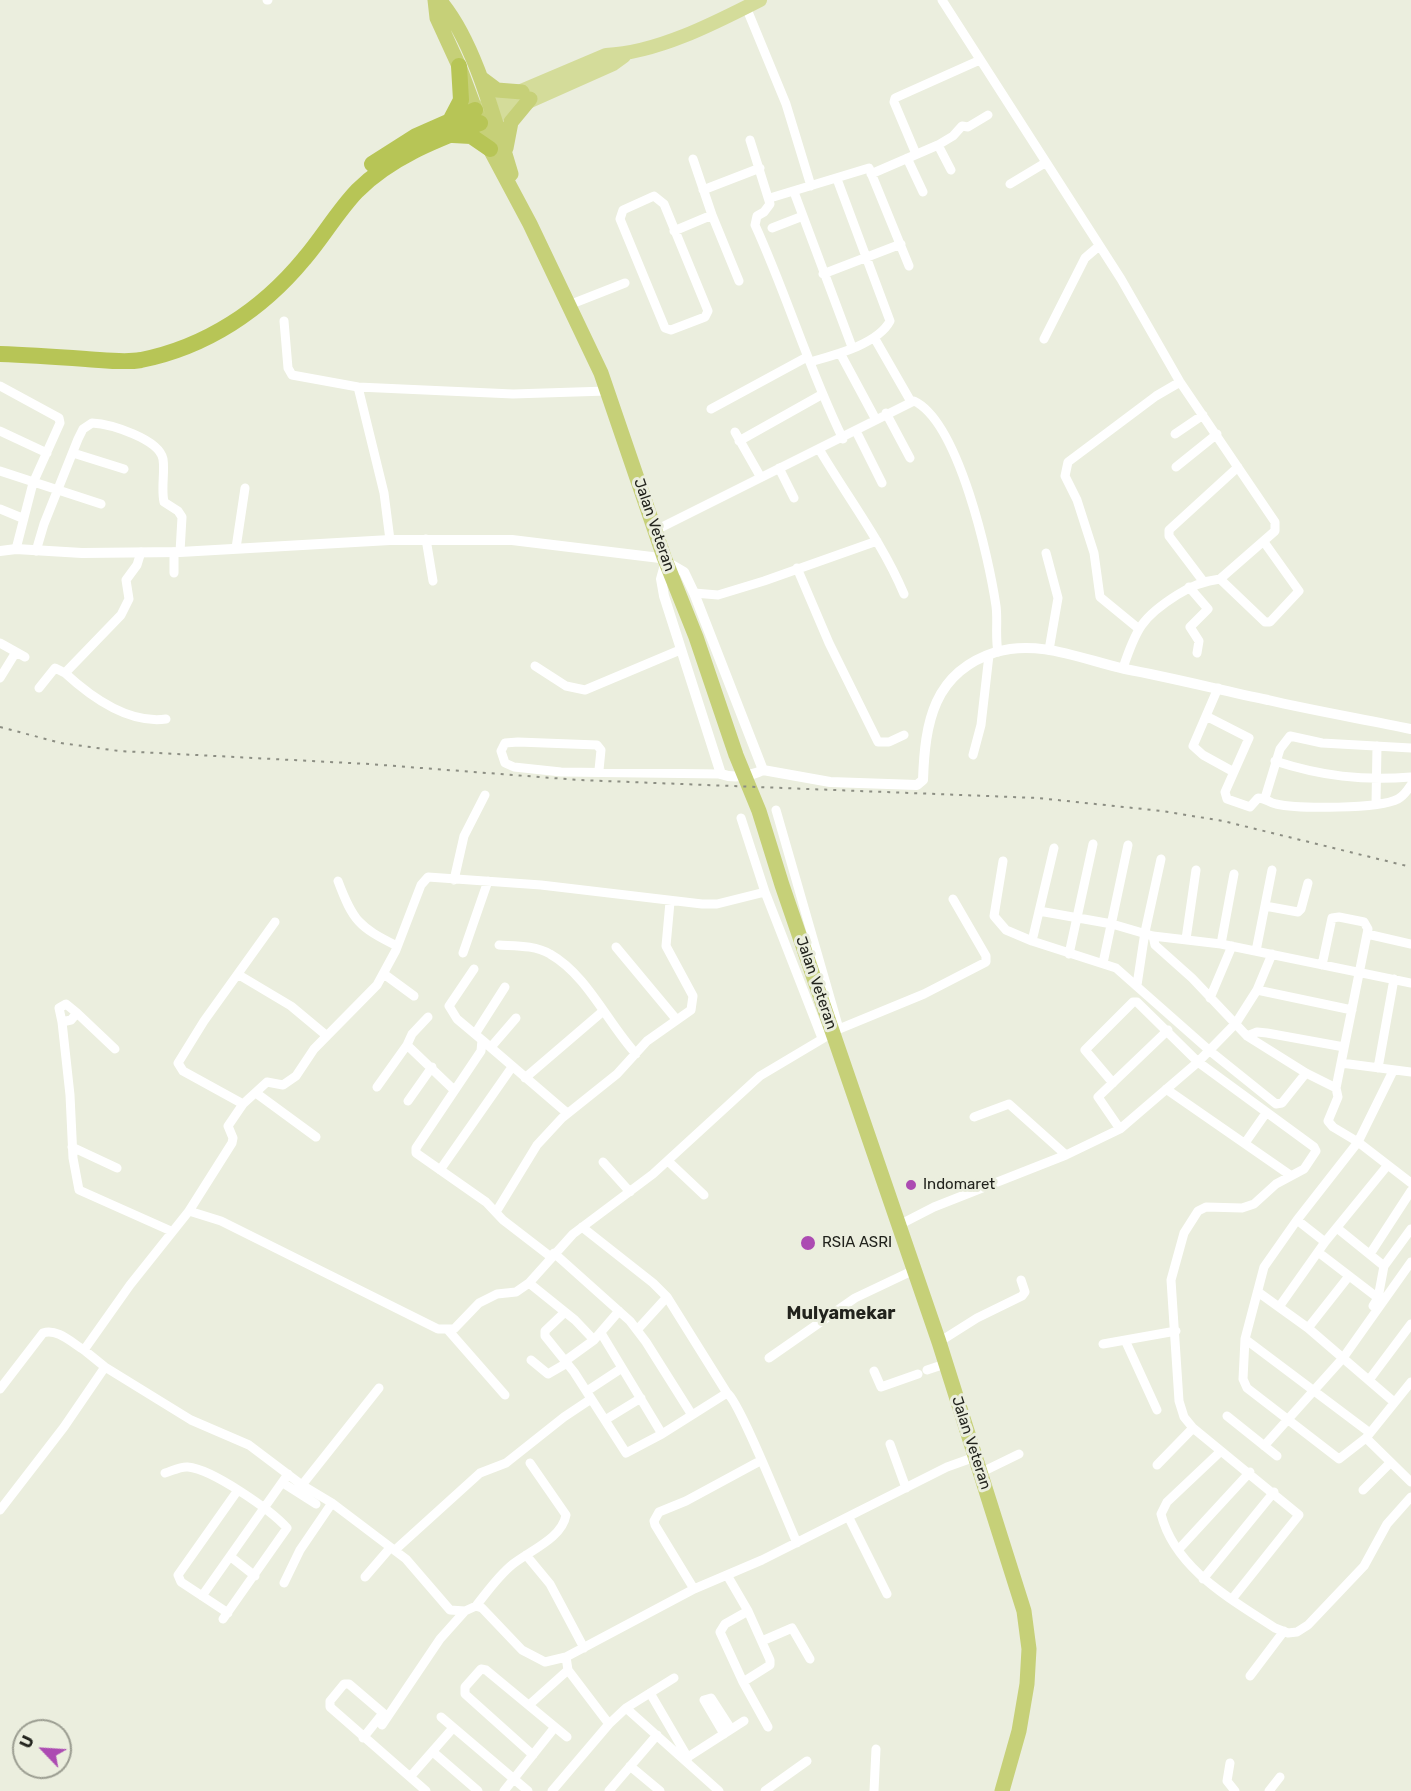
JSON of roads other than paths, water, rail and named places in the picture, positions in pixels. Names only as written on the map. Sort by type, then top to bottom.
[{"type":"highway","points":[[437,0],[437,18],[485,114]]},
{"type":"highway","points":[[437,0],[452,15],[476,71],[485,114]]},
{"type":"highway","points":[[448,129],[461,100],[459,66]]},
{"type":"highway","points":[[0,345],[136,352],[176,340],[213,324],[247,302],[270,281],[351,183],[381,156],[416,136],[448,129],[471,136],[497,152],[526,95],[493,88],[476,71]]},
{"type":"highway","points":[[0,354],[139,360],[178,350],[220,331],[250,313],[275,290],[305,258],[329,223],[358,190],[388,165],[448,129],[485,114]]},
{"type":"highway","name":"Jalan Veteran","points":[[485,114],[497,152],[515,195],[594,357],[666,560],[696,637],[736,755],[759,811],[831,1033],[939,1342],[1024,1611],[1029,1649],[1027,1684],[1019,1731],[1002,1791]]},
{"type":"main road","points":[[485,114],[526,95],[612,64],[627,54],[650,48],[760,0]]},
{"type":"street","points":[[942,0],[1099,246],[1180,382],[1275,522],[1275,531],[1220,579],[1203,581],[1189,587],[1152,611],[1139,629],[1123,668]]},
{"type":"street","points":[[746,7],[786,104],[811,186]]},
{"type":"street","points":[[923,192],[894,102],[895,98],[980,60]]},
{"type":"street","points":[[871,174],[938,145],[953,136],[962,126],[968,127],[988,115]]},
{"type":"street","points":[[750,140],[770,198],[768,208],[757,216],[755,225],[809,359],[821,395],[843,439]]},
{"type":"street","points":[[938,145],[951,170]]},
{"type":"street","points":[[693,159],[712,215],[740,281]]},
{"type":"street","points":[[1010,184],[1046,163]]},
{"type":"street","points":[[770,198],[837,179],[866,167],[909,266]]},
{"type":"street","points":[[703,189],[760,168]]},
{"type":"street","points":[[711,408],[809,359],[840,352],[875,339],[885,331],[890,321],[837,179]]},
{"type":"street","points":[[794,192],[852,347]]},
{"type":"street","points":[[654,196],[664,204],[674,231],[708,311],[705,316],[671,330],[665,328],[621,224],[620,214],[654,196]]},
{"type":"street","points":[[674,231],[712,215]]},
{"type":"street","points":[[772,228],[803,216]]},
{"type":"street","points":[[823,274],[901,244]]},
{"type":"street","points":[[1044,339],[1085,258],[1099,246]]},
{"type":"street","points":[[569,304],[625,283]]},
{"type":"street","points":[[284,321],[288,368],[292,375],[358,387],[513,394],[607,391]]},
{"type":"street","points":[[875,339],[910,400],[925,408],[938,425],[965,484],[992,581],[997,615],[993,653],[981,725],[973,755]]},
{"type":"street","points":[[840,352],[875,418]]},
{"type":"street","points":[[1139,629],[1100,597],[1094,553],[1077,500],[1065,476],[1065,468],[1068,462],[1112,428],[1180,382]]},
{"type":"street","points":[[0,399],[3,387],[59,418],[60,426],[33,483],[22,518],[16,549]]},
{"type":"street","points":[[358,387],[384,493],[390,540]]},
{"type":"street","points":[[760,476],[737,436],[821,395]]},
{"type":"street","points":[[656,530],[760,476],[843,439],[875,418],[910,400]]},
{"type":"street","points":[[886,413],[910,458]]},
{"type":"street","points":[[1174,434],[1203,414]]},
{"type":"street","points":[[36,551],[57,490],[81,432],[92,423],[155,444],[163,462],[164,501],[178,511],[182,517],[174,573]]},
{"type":"street","points":[[0,431],[47,453]]},
{"type":"street","points":[[856,431],[882,483]]},
{"type":"street","points":[[1176,467],[1217,434]]},
{"type":"street","points":[[819,449],[877,541],[904,594]]},
{"type":"street","points":[[73,453],[124,469]]},
{"type":"street","points":[[1203,581],[1169,536],[1169,530],[1238,467]]},
{"type":"street","points":[[779,468],[794,498]]},
{"type":"street","points":[[0,471],[101,504]]},
{"type":"street","points":[[236,548],[245,488]]},
{"type":"street","points":[[0,509],[22,518]]},
{"type":"street","points":[[426,539],[433,581]]},
{"type":"street","points":[[0,551],[16,549],[177,552],[390,540],[512,540],[666,560],[684,572],[694,593],[763,770]]},
{"type":"street","points":[[694,593],[718,594],[764,581],[877,541]]},
{"type":"street","points":[[1220,579],[1265,622],[1270,622],[1299,591],[1264,542]]},
{"type":"street","points":[[64,673],[121,615],[129,599],[126,580],[137,566],[141,552]]},
{"type":"street","points":[[1046,553],[1058,598],[1049,650]]},
{"type":"street","points":[[666,560],[661,579],[680,650],[721,774]]},
{"type":"street","points":[[797,568],[829,643],[878,742],[889,742],[904,735]]},
{"type":"street","points":[[1189,587],[1208,609],[1190,627],[1199,641],[1197,653]]},
{"type":"street","points":[[0,643],[25,657]]},
{"type":"street","points":[[535,666],[566,686],[585,690],[680,650]]},
{"type":"street","points":[[599,770],[601,750],[597,745],[518,742],[506,743],[501,751],[505,763],[514,768],[561,772],[599,770],[637,774],[721,774],[729,777],[754,774],[763,770],[830,782],[917,785],[923,780],[927,727],[937,699],[959,672],[993,653],[1049,650],[1123,668],[1411,729]]},
{"type":"street","points":[[0,678],[16,652]]},
{"type":"street","points":[[39,688],[55,668],[107,704],[135,718],[144,721],[166,719]]},
{"type":"street","points":[[1218,688],[1193,746],[1203,755],[1232,771]]},
{"type":"street","points":[[1206,716],[1249,738],[1232,771],[1225,792],[1227,799],[1250,807],[1258,798],[1265,798],[1275,804],[1320,806],[1376,804],[1398,799],[1411,785]]},
{"type":"street","points":[[1265,798],[1275,761],[1280,749],[1290,736],[1322,743],[1411,748]]},
{"type":"street","points":[[1376,804],[1377,746]]},
{"type":"street","points":[[1275,761],[1325,775],[1376,780],[1411,777]]},
{"type":"street","points":[[454,877],[462,844],[485,795]]},
{"type":"street","points":[[776,810],[831,1033]]},
{"type":"street","points":[[741,818],[765,892],[831,1033]]},
{"type":"street","points":[[1069,954],[1093,844]]},
{"type":"street","points":[[1103,963],[1128,845]]},
{"type":"street","points":[[1032,941],[1054,849]]},
{"type":"street","points":[[1137,985],[1149,934],[1161,859]]},
{"type":"street","points":[[1003,861],[994,915],[1006,930],[1069,954],[1116,968],[1210,1051],[1276,1104],[1282,1103],[1306,1073]]},
{"type":"street","points":[[1186,939],[1196,870]]},
{"type":"street","points":[[1256,951],[1272,870]]},
{"type":"street","points":[[1221,944],[1234,874]]},
{"type":"street","points":[[84,1350],[171,1231],[189,1211],[232,1143],[233,1138],[228,1126],[243,1104],[267,1082],[282,1085],[296,1076],[327,1036],[348,1017],[384,974],[424,880],[428,877],[454,877],[541,885],[670,902],[717,904],[765,892]]},
{"type":"street","points":[[338,881],[356,920],[366,930],[397,946]]},
{"type":"street","points":[[463,953],[488,881]]},
{"type":"street","points":[[1265,906],[1298,912],[1301,909],[1308,883]]},
{"type":"street","points":[[189,1211],[221,1221],[438,1329],[448,1330],[458,1325],[479,1303],[497,1294],[516,1292],[530,1283],[553,1255],[582,1227],[668,1161],[752,1083],[831,1033],[924,994],[986,962],[986,956],[953,899]]},
{"type":"street","points":[[496,1212],[537,1145],[567,1113],[612,1079],[636,1053],[676,1019],[691,1010],[693,996],[666,946],[670,902]]},
{"type":"street","points":[[1039,911],[1112,924],[1149,934],[1232,946],[1359,974],[1411,982]]},
{"type":"street","points":[[1322,965],[1332,918],[1340,917],[1364,922],[1367,934],[1336,1088],[1338,1097],[1328,1120],[1333,1127],[1358,1142],[1411,1183]]},
{"type":"street","points":[[243,1104],[183,1071],[178,1063],[204,1021],[239,975],[274,922]]},
{"type":"street","points":[[1149,934],[1155,945],[1247,1036],[1306,1073],[1336,1088]]},
{"type":"street","points":[[1367,934],[1411,944]]},
{"type":"street","points":[[499,945],[525,946],[548,952],[570,970],[636,1053]]},
{"type":"street","points":[[1210,998],[1232,946]]},
{"type":"street","points":[[616,947],[676,1019]]},
{"type":"street","points":[[899,1225],[934,1207],[1066,1155],[1120,1129],[1198,1062],[1236,1023],[1257,990],[1272,954]]},
{"type":"street","points":[[474,969],[449,1006],[457,1019],[567,1113]]},
{"type":"street","points":[[384,974],[414,996]]},
{"type":"street","points":[[239,975],[291,1006],[327,1036]]},
{"type":"street","points":[[1378,1068],[1394,979]]},
{"type":"street","points":[[505,987],[479,1037],[481,1051],[416,1148],[418,1154],[553,1255],[619,1311],[637,1330],[692,1415]]},
{"type":"street","points":[[1257,990],[1352,1010]]},
{"type":"street","points":[[1113,1083],[1085,1050],[1133,1002],[1142,1005],[1198,1062],[1315,1149],[1308,1165],[1290,1175],[1254,1204],[1242,1208],[1206,1207],[1198,1211],[1181,1239],[1172,1272],[1179,1401],[1184,1417],[1193,1428],[1298,1512],[1298,1519],[1232,1599]]},
{"type":"street","points":[[115,1049],[68,1005],[62,1005],[58,1012],[62,1022],[70,1095],[72,1147],[79,1190],[171,1231]]},
{"type":"street","points":[[525,1078],[561,1044],[602,1012]]},
{"type":"street","points":[[62,1022],[70,1020],[77,1013]]},
{"type":"street","points":[[377,1087],[407,1045],[412,1034],[428,1017]]},
{"type":"street","points":[[491,1047],[516,1018]]},
{"type":"street","points":[[1120,1129],[1098,1099],[1101,1092],[1168,1030]]},
{"type":"street","points":[[1247,1036],[1257,1032],[1267,1032],[1344,1047]]},
{"type":"street","points":[[407,1045],[454,1090]]},
{"type":"street","points":[[1341,1063],[1393,1071],[1411,1071]]},
{"type":"street","points":[[408,1101],[432,1067]]},
{"type":"street","points":[[440,1170],[512,1067]]},
{"type":"street","points":[[1393,1071],[1358,1142],[1297,1220],[1264,1267],[1245,1339],[1243,1379],[1245,1386],[1339,1459],[1368,1436],[1411,1382]]},
{"type":"street","points":[[1166,1089],[1290,1175]]},
{"type":"street","points":[[256,1093],[316,1137]]},
{"type":"street","points":[[974,1117],[1009,1104],[1066,1155]]},
{"type":"street","points":[[1245,1143],[1266,1113]]},
{"type":"street","points":[[72,1147],[117,1168]]},
{"type":"street","points":[[668,1161],[704,1195]]},
{"type":"street","points":[[603,1162],[630,1192]]},
{"type":"street","points":[[1279,1307],[1325,1242],[1387,1166]]},
{"type":"street","points":[[1370,1254],[1411,1191]]},
{"type":"street","points":[[1297,1220],[1325,1242]]},
{"type":"street","points":[[582,1227],[653,1283],[667,1297],[744,1416],[760,1461],[797,1543]]},
{"type":"street","points":[[1337,1228],[1384,1266]]},
{"type":"street","points":[[1341,1356],[1378,1298],[1384,1266],[1411,1229]]},
{"type":"street","points":[[1318,1252],[1378,1298]]},
{"type":"street","points":[[1264,1446],[1314,1391],[1411,1262]]},
{"type":"street","points":[[769,1358],[855,1298],[914,1270]]},
{"type":"street","points":[[1308,1328],[1349,1276]]},
{"type":"street","points":[[939,1342],[977,1318],[1022,1296],[1025,1292],[1021,1280]]},
{"type":"street","points":[[530,1283],[598,1336],[622,1368],[662,1434]]},
{"type":"street","points":[[1258,1292],[1308,1328],[1394,1402]]},
{"type":"street","points":[[637,1330],[667,1297]]},
{"type":"street","points":[[531,1360],[548,1374],[598,1336],[619,1311]]},
{"type":"street","points":[[565,1312],[545,1331],[545,1335],[628,1454],[727,1393]]},
{"type":"street","points":[[1369,1380],[1411,1324]]},
{"type":"street","points":[[448,1330],[504,1395]]},
{"type":"street","points":[[0,1389],[43,1333],[51,1331],[59,1334],[105,1367],[191,1420],[249,1445],[302,1485],[332,1503],[392,1549],[417,1571],[450,1610],[465,1611]]},
{"type":"street","points":[[1104,1344],[1176,1331]]},
{"type":"street","points":[[1245,1339],[1314,1391],[1368,1436],[1411,1482]]},
{"type":"street","points":[[1125,1340],[1157,1410]]},
{"type":"street","points":[[874,1371],[881,1387],[945,1364]]},
{"type":"street","points":[[0,1510],[64,1427],[105,1367]]},
{"type":"street","points":[[366,1577],[392,1549],[480,1473],[506,1463],[622,1368]]},
{"type":"street","points":[[302,1485],[379,1388]]},
{"type":"street","points":[[605,1420],[641,1398]]},
{"type":"street","points":[[1227,1416],[1277,1456]]},
{"type":"street","points":[[1157,1465],[1193,1428]]},
{"type":"street","points":[[890,1444],[906,1488]]},
{"type":"street","points":[[1221,1451],[1163,1508],[1163,1521],[1179,1548],[1203,1579],[1284,1631],[1297,1632],[1308,1625],[1356,1576],[1372,1555],[1387,1524],[1411,1497]]},
{"type":"street","points":[[980,1473],[1019,1454]]},
{"type":"street","points":[[476,1606],[534,1659],[545,1662],[566,1657],[694,1589],[849,1518],[947,1467],[975,1457]]},
{"type":"street","points":[[694,1589],[655,1525],[655,1517],[659,1512],[686,1501],[760,1461]]},
{"type":"street","points":[[1363,1490],[1390,1462]]},
{"type":"street","points":[[375,1725],[382,1725],[440,1639],[465,1611],[476,1606],[494,1581],[557,1533],[566,1515],[530,1463]]},
{"type":"street","points":[[165,1473],[190,1467],[238,1490],[287,1530],[226,1616],[180,1581],[179,1571],[238,1490]]},
{"type":"street","points":[[1179,1548],[1250,1472]]},
{"type":"street","points":[[202,1596],[288,1474]]},
{"type":"street","points":[[283,1483],[316,1504]]},
{"type":"street","points":[[1203,1579],[1274,1492]]},
{"type":"street","points":[[284,1584],[300,1550],[332,1503]]},
{"type":"street","points":[[849,1518],[886,1594]]},
{"type":"street","points":[[526,1555],[550,1584],[584,1648]]},
{"type":"street","points":[[231,1557],[255,1576]]},
{"type":"street","points":[[727,1575],[748,1611],[770,1665],[764,1672],[743,1682]]},
{"type":"street","points":[[748,1611],[720,1629],[743,1682],[768,1727]]},
{"type":"street","points":[[762,1641],[792,1628],[810,1659]]},
{"type":"street","points":[[1250,1676],[1284,1631]]},
{"type":"street","points":[[566,1657],[568,1670],[609,1724]]},
{"type":"street","points":[[533,1755],[465,1695],[463,1690],[483,1668],[567,1737]]},
{"type":"street","points":[[529,1705],[568,1670]]},
{"type":"street","points":[[552,1791],[609,1724],[626,1708],[674,1678]]},
{"type":"street","points":[[363,1738],[375,1725],[382,1711],[349,1684],[344,1684],[329,1705],[363,1738],[426,1791]]},
{"type":"street","points":[[650,1693],[706,1787],[719,1791]]},
{"type":"street","points":[[626,1708],[690,1761]]},
{"type":"street","points":[[441,1717],[528,1791]]},
{"type":"street","points":[[690,1761],[727,1731],[744,1721]]},
{"type":"street","points":[[504,1791],[555,1727]]},
{"type":"street","points":[[410,1777],[453,1728]]},
{"type":"street","points":[[609,1791],[657,1736]]},
{"type":"street","points":[[874,1791],[876,1749]]},
{"type":"street","points":[[433,1752],[478,1791]]},
{"type":"street","points":[[765,1791],[807,1761]]},
{"type":"street","points":[[1230,1763],[1227,1781],[1234,1791]]},
{"type":"street","points":[[630,1766],[660,1791]]},
{"type":"street","points":[[1269,1791],[1280,1777]]},
{"type":"railway","points":[[0,727],[61,743],[119,751],[369,764],[579,780],[1038,798],[1162,811],[1223,821],[1411,867]]},
{"type":"place","name":"Indomaret","points":[[911,1185]]},
{"type":"place","name":"RSIA ASRI","points":[[808,1243]]},
{"type":"district","name":"Mulyamekar","points":[[841,1314]]}]
